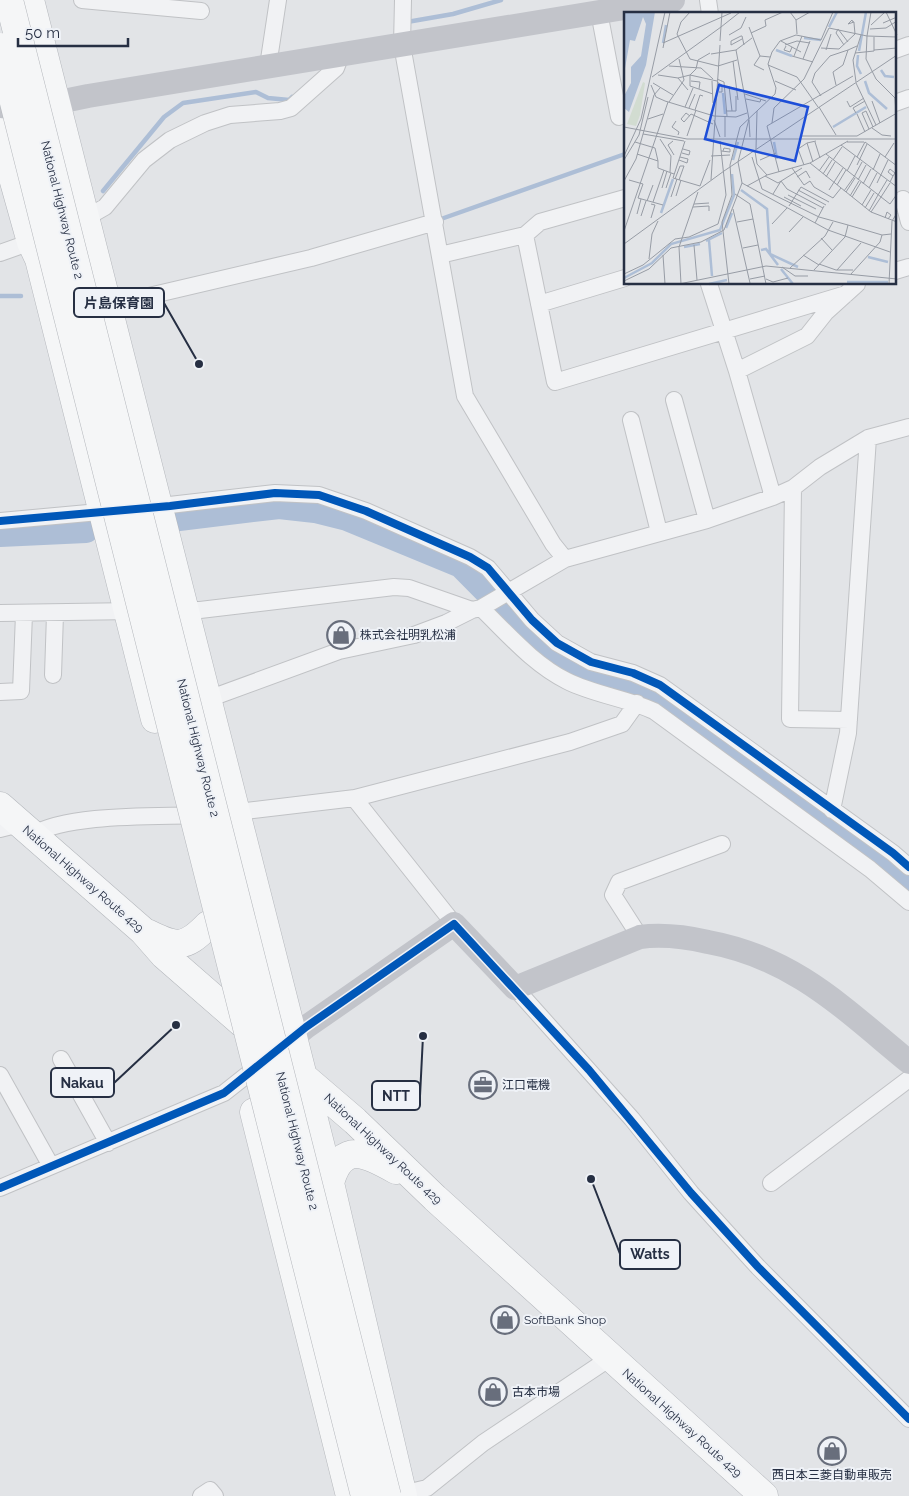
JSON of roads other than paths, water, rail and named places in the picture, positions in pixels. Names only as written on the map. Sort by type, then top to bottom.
[{"type":"highway","points":[[30,1],[106,306],[238,813],[285,1047],[330,1183],[349,1266],[410,1494]]},
{"type":"highway","name":"National Highway Route 2","points":[[30,1],[410,1494]]},
{"type":"highway","name":"National Highway Route 2","points":[[0,47],[366,1496]]},
{"type":"highway","points":[[0,132],[31,242],[39,259],[208,925],[350,1496]]},
{"type":"highway","name":"National Highway Route 429","points":[[0,806],[18,829],[143,931],[164,955],[229,1012],[285,1047],[355,1121],[413,1177],[764,1496]]},
{"type":"highway","points":[[143,931],[172,945],[179,945],[198,936],[208,925]]},
{"type":"highway","points":[[255,1114],[254,1094],[258,1080],[267,1071],[282,1065],[285,1047]]},
{"type":"highway","points":[[330,1183],[334,1167],[344,1157],[355,1153],[367,1154],[413,1177]]},
{"type":"street","points":[[82,0],[201,11]]},
{"type":"street","points":[[268,66],[278,0]]},
{"type":"street","points":[[403,0],[402,45],[465,396],[553,544],[565,559]]},
{"type":"street","points":[[0,114],[268,66],[402,45],[583,9],[673,0]]},
{"type":"street","points":[[583,9],[619,117]]},
{"type":"street","points":[[896,50],[909,45]]},
{"type":"street","points":[[84,219],[105,207],[144,160],[170,140],[205,123],[230,115],[280,111],[291,108],[336,68],[341,54]]},
{"type":"street","points":[[896,103],[909,98]]},
{"type":"street","points":[[440,255],[525,235],[540,222],[624,198]]},
{"type":"street","points":[[902,198],[909,222]]},
{"type":"street","points":[[106,306],[311,258],[435,222]]},
{"type":"street","points":[[525,235],[555,382],[852,289]]},
{"type":"street","points":[[0,253],[31,242]]},
{"type":"street","points":[[896,271],[909,267]]},
{"type":"street","points":[[539,304],[624,278]]},
{"type":"street","points":[[709,285],[737,371],[773,497]]},
{"type":"street","points":[[737,371],[807,336],[826,312],[852,289]]},
{"type":"street","points":[[674,400],[707,520]]},
{"type":"street","points":[[632,420],[660,532]]},
{"type":"street","points":[[208,699],[339,651],[414,635],[446,623],[491,602],[565,559],[707,520],[773,497],[793,488],[820,467],[868,438],[909,427]]},
{"type":"street","points":[[832,810],[849,720],[868,438]]},
{"type":"street","points":[[793,488],[790,719],[849,720]]},
{"type":"street","points":[[0,521],[158,507],[275,493],[319,495],[366,511],[470,556],[488,568],[491,602],[548,670],[581,687],[650,697],[832,810],[909,867]]},
{"type":"street","points":[[0,613],[55,614],[185,610],[394,587],[491,602],[544,632],[577,656],[591,662],[633,673],[650,697],[870,869],[909,902]]},
{"type":"street","points":[[0,692],[21,691],[24,614]]},
{"type":"street","points":[[53,675],[55,614]]},
{"type":"street","points":[[18,829],[96,820],[238,813],[354,798],[570,742],[622,724],[650,697]]},
{"type":"street","points":[[354,798],[454,924],[515,988],[632,1119],[692,1193],[758,1267],[909,1419]]},
{"type":"street","points":[[640,937],[613,895],[619,882],[722,844]]},
{"type":"street","points":[[0,1188],[224,1093],[454,924]]},
{"type":"street","points":[[515,988],[640,937],[654,935],[687,937],[759,955],[788,969],[815,985],[909,1062]]},
{"type":"street","points":[[62,1059],[108,1143]]},
{"type":"street","points":[[0,1075],[51,1166]]},
{"type":"street","points":[[770,1183],[909,1079]]},
{"type":"street","points":[[297,1282],[349,1266]]},
{"type":"street","points":[[410,1494],[610,1358]]},
{"type":"street","points":[[201,1496],[210,1490],[215,1496]]},
{"type":"waterway","points":[[407,22],[453,14],[501,0]]},
{"type":"waterway","points":[[103,191],[164,117],[183,103],[256,92],[268,98],[289,100],[292,97]]},
{"type":"waterway","points":[[441,219],[624,154]]},
{"type":"waterway","points":[[0,296],[21,296]]},
{"type":"waterway","points":[[179,518],[279,506],[315,510],[347,518],[461,565],[548,653],[565,665],[649,693],[871,850],[909,882]]},
{"type":"waterway","points":[[0,534],[86,530]]},
{"type":"place","name":"片島保育園","points":[[199,364]]},
{"type":"place","name":"株式会社明乳松浦","points":[[341,635]]},
{"type":"place","name":"Nakau","points":[[176,1025]]},
{"type":"place","name":"NTT","points":[[423,1036]]},
{"type":"place","name":"江口電機","points":[[483,1085]]},
{"type":"place","name":"Watts","points":[[591,1179]]},
{"type":"place","name":"SoftBank Shop","points":[[505,1320]]},
{"type":"place","name":"古本市場","points":[[493,1392]]},
{"type":"place","name":"西日本三菱自動車販売","points":[[832,1451]]}]
